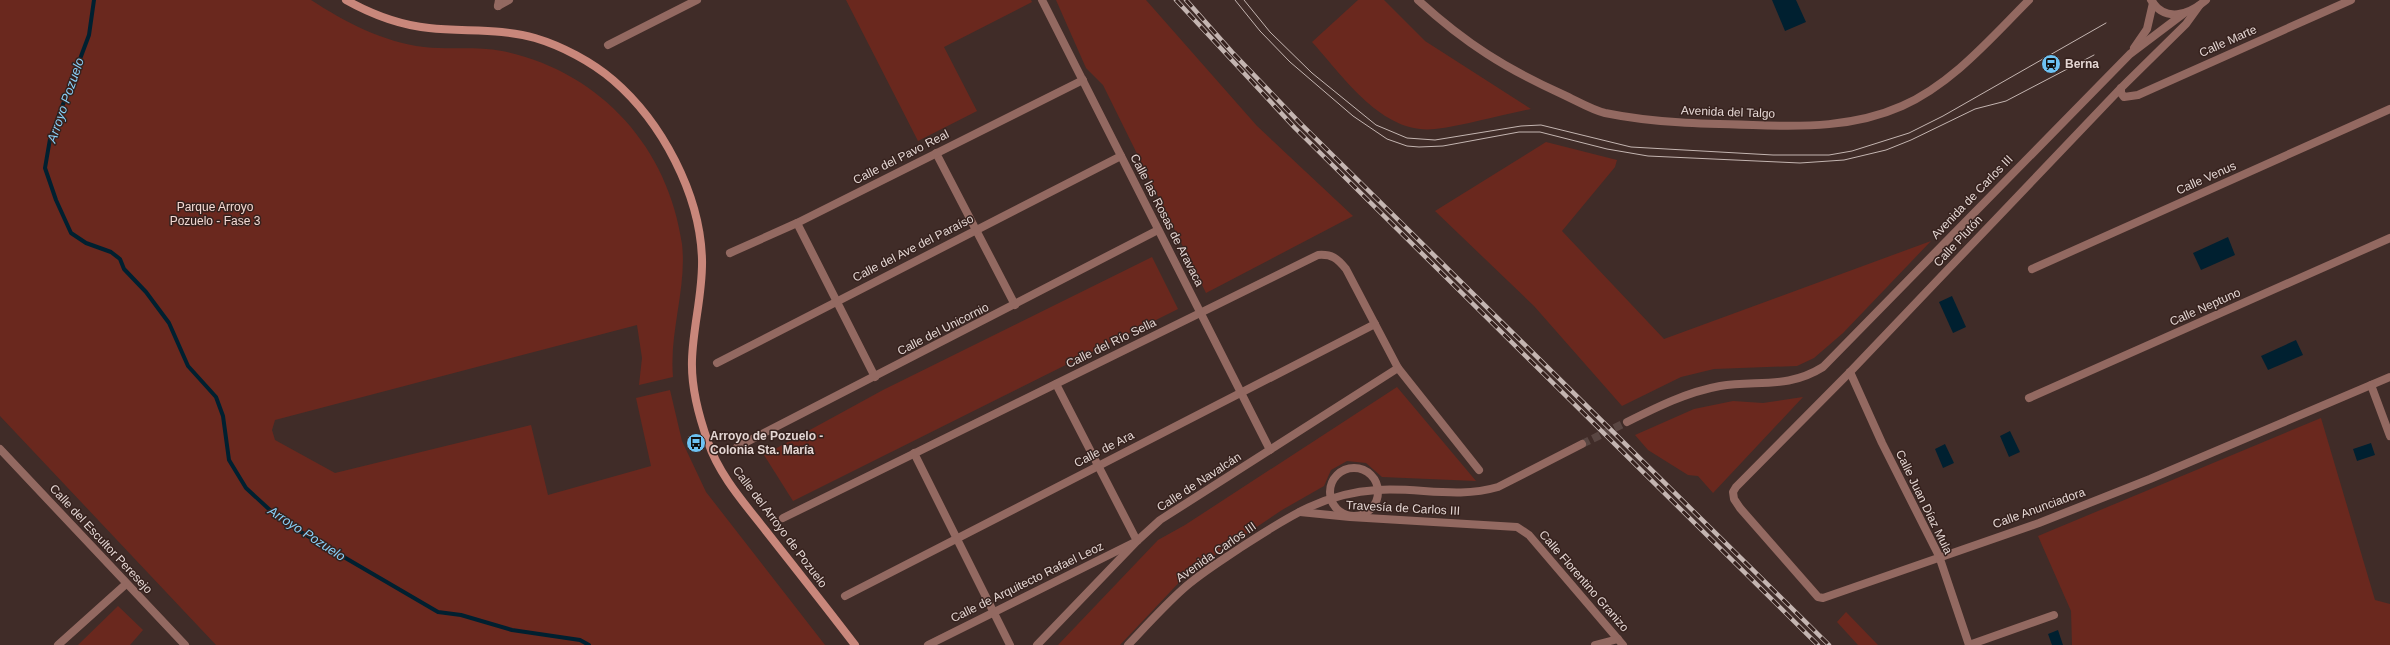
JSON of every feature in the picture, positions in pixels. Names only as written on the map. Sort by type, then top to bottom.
[{"type":"main road","name":"Calle del Arroyo de Pozuelo","points":[[346,0],[391,20],[410,25],[506,33],[535,38],[558,47],[575,55],[613,80],[663,137],[686,184],[700,235],[701,284],[692,362],[698,411],[708,445],[735,491],[855,645]]},
{"type":"street","points":[[499,3],[509,0]]},
{"type":"street","points":[[608,45],[683,3],[697,0]]},
{"type":"street","name":"Calle las Rosas de Aravaca","points":[[1042,0],[1270,450]]},
{"type":"street","name":"Avenida del Talgo","points":[[1418,0],[1450,30],[1494,60],[1541,85],[1604,113],[1679,123],[1805,127],[1857,121],[1903,105],[1943,81],[1985,44],[2029,0]]},
{"type":"street","points":[[2199,6],[2206,0]]},
{"type":"street","name":"Calle Marte","points":[[2121,88],[2121,93],[2124,96],[2138,95],[2351,0]]},
{"type":"street","points":[[2152,2],[2165,13],[2183,14]]},
{"type":"street","name":"Avenida de Carlos III","points":[[2130,54],[2147,29],[2152,2]]},
{"type":"street","name":"Avenida de Carlos III","points":[[1627,422],[1675,399],[1709,388],[1736,384],[1794,381],[1815,372],[1833,358],[2130,54],[2183,14],[2199,6]]},
{"type":"street","name":"Calle Plutón","points":[[1733,492],[1736,486],[1850,372],[2121,88],[2186,24],[2199,6]]},
{"type":"street","name":"Calle del Pavo Real","points":[[730,253],[797,223],[1082,80]]},
{"type":"street","name":"Calle Venus","points":[[2032,269],[2390,109]]},
{"type":"street","points":[[936,153],[1015,305]]},
{"type":"street","name":"Calle del Ave del Paraíso","points":[[717,363],[975,229],[1121,156]]},
{"type":"street","points":[[797,223],[875,377]]},
{"type":"street","name":"Calle del Unicornio","points":[[737,447],[1158,230]]},
{"type":"street","name":"Calle Neptuno","points":[[2029,398],[2390,238]]},
{"type":"street","name":"Calle del Río Sella","points":[[783,518],[1318,255],[1329,254],[1338,260],[1346,269],[1398,368]]},
{"type":"street","name":"Calle de Ara","points":[[845,596],[1375,324]]},
{"type":"street","points":[[1398,368],[1480,470]]},
{"type":"street","name":"Calle de Navalcán","points":[[1037,645],[1137,541],[1160,520],[1398,368]]},
{"type":"street","name":"Calle Juan Díaz Mula","points":[[1850,372],[1882,443],[1939,556],[1969,645]]},
{"type":"street","name":"Calle Anunciadora","points":[[1733,492],[1740,508],[1818,597],[1823,598],[2039,522],[2120,491],[2390,377]]},
{"type":"street","points":[[1056,384],[1137,541]]},
{"type":"street","points":[[2371,385],[2390,436]]},
{"type":"street","name":"Avenida Carlos III","points":[[1128,645],[1193,580],[1284,520],[1332,497],[1378,490],[1462,493],[1485,491],[1498,487],[1582,444]]},
{"type":"street","name":"Calle del Escultor Peresejo","points":[[0,450],[185,645]]},
{"type":"street","points":[[914,453],[1010,645]]},
{"type":"street","points":[[1350,469],[1366,471],[1376,483],[1378,490],[1376,503],[1360,516],[1350,517],[1343,515],[1334,507],[1331,487],[1333,481],[1339,474],[1350,469]]},
{"type":"street","name":"Travesía de Carlos III","points":[[1300,512],[1350,517],[1505,525]]},
{"type":"street","name":"Calle Florentino Granizo","points":[[1505,525],[1516,527],[1529,535],[1621,642]]},
{"type":"street","name":"Calle de Arquitecto Rafael Leoz","points":[[928,645],[1137,541]]},
{"type":"street","points":[[58,645],[126,584]]},
{"type":"street","points":[[1969,645],[2054,615]]},
{"type":"street","points":[[1594,645],[1621,642]]},
{"type":"green space","name":"Parque Arroyo Pozuelo - Fase 3","points":[[0,0],[311,0],[337,16],[365,30],[394,41],[424,47],[473,48],[502,51],[537,61],[569,76],[598,95],[623,118],[644,145],[662,175],[674,208],[682,244],[683,261],[673,343],[673,377],[639,385],[642,358],[637,325],[275,420],[272,430],[275,440],[335,473],[531,425],[548,495],[651,466],[636,398],[670,390],[682,441],[706,492],[825,645],[216,645],[0,416]]},
{"type":"green space","points":[[846,0],[1031,0],[1032,2],[944,47],[977,111],[918,141]]},
{"type":"green space","points":[[1056,0],[1146,0],[1257,126],[1353,216],[1206,293],[1103,85],[1086,68]]},
{"type":"green space","points":[[1358,0],[1384,0],[1425,41],[1531,109],[1435,129],[1416,128],[1398,123],[1381,113],[1351,86],[1312,42]]},
{"type":"green space","points":[[1546,142],[1617,160],[1615,167],[1562,231],[1664,339],[1931,241],[1843,333],[1814,358],[1797,366],[1714,369],[1681,377],[1622,406],[1534,306],[1435,211]]},
{"type":"green space","points":[[1152,257],[1178,309],[793,501],[764,455],[883,390]]},
{"type":"green space","points":[[1397,387],[1476,481],[1382,477],[1366,463],[1347,461],[1331,470],[1324,486],[1282,510],[1188,573],[1120,645],[1058,645],[1158,540],[1185,525]]},
{"type":"green space","points":[[1803,397],[1713,493],[1698,476],[1688,475],[1648,450],[1635,435],[1694,409],[1733,401],[1763,403]]},
{"type":"green space","points":[[2321,418],[2375,600],[2390,604],[2390,645],[2072,645],[2071,611],[2038,536]]},
{"type":"green space","points":[[118,606],[143,630],[130,645],[78,645]]},
{"type":"green space","points":[[1846,612],[1878,645],[1858,645],[1837,622]]},
{"type":"water","points":[[1772,0],[1796,0],[1806,22],[1785,31]]},
{"type":"water","points":[[2228,237],[2235,255],[2201,270],[2193,253]]},
{"type":"water","points":[[1952,296],[1966,327],[1953,333],[1939,302]]},
{"type":"water","points":[[2296,340],[2303,355],[2268,370],[2261,356]]},
{"type":"water","points":[[2010,431],[2020,452],[2009,457],[2000,436]]},
{"type":"water","points":[[2371,443],[2375,455],[2357,461],[2353,449]]},
{"type":"water","points":[[1945,444],[1954,463],[1943,468],[1935,449]]},
{"type":"water","points":[[2058,630],[2063,645],[2052,645],[2048,634]]},
{"type":"waterway","name":"Arroyo Pozuelo","points":[[94,0],[89,35],[50,139],[45,168],[56,200],[71,233],[86,243],[111,252],[120,259],[124,269],[146,292],[169,323],[188,366],[216,397],[223,416],[229,460],[246,488],[271,511],[301,532],[438,612],[461,615],[512,630],[580,640],[589,645]]},
{"type":"tunnel","points":[[1582,444],[1627,422]]},
{"type":"tram line","points":[[1235,0],[1260,31],[1290,62],[1353,116],[1387,139],[1407,146],[1419,147],[1443,146],[1519,132],[1540,132],[1607,149],[1648,156],[1800,163],[1844,160],[1886,150],[1911,140],[1975,109],[2006,101],[2094,55]]},
{"type":"tram line","points":[[1244,0],[1270,32],[1312,73],[1376,125],[1407,138],[1435,140],[1521,126],[1541,125],[1631,147],[1773,155],[1829,155],[1852,151],[1909,133],[1943,116],[2106,23]]},
{"type":"railway","points":[[1176,0],[1295,128],[1818,645]]},
{"type":"railway","points":[[1186,0],[1232,52],[1300,123],[1829,645]]},
{"type":"place","name":"Berna","points":[[2051,64]]},
{"type":"place","name":"Arroyo de Pozuelo - Colonia Sta. María","points":[[696,443]]}]
